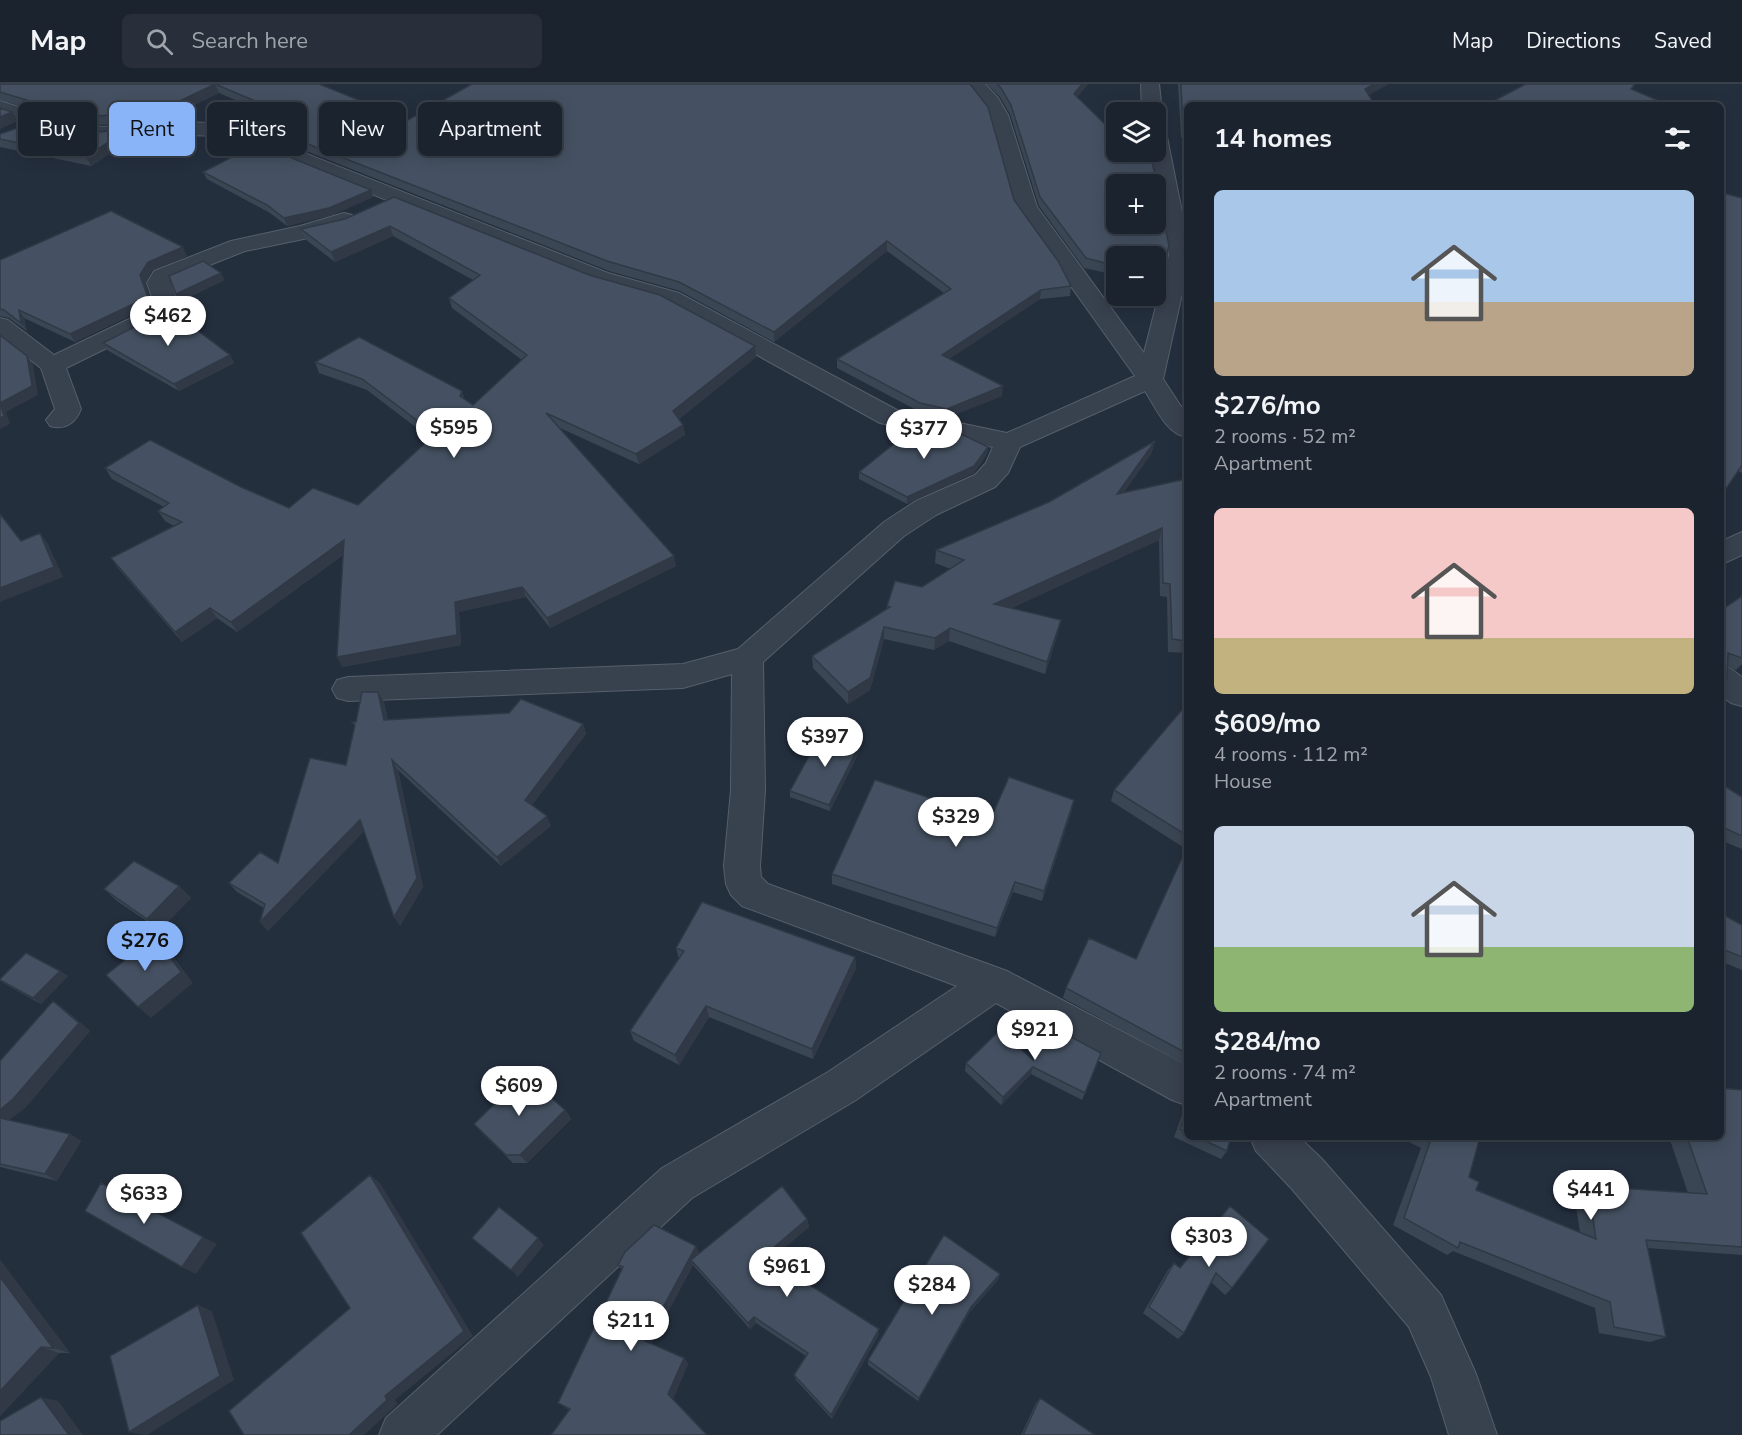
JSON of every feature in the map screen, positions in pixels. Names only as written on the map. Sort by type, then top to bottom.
[{"type":"street","points":[[974,84],[993,103],[1000,119],[1026,208],[1150,379],[1175,418],[1184,427]]},
{"type":"street","points":[[1150,84],[1151,102]]},
{"type":"street","points":[[0,107],[18,113]]},
{"type":"street","points":[[97,132],[182,128],[237,133],[600,278],[671,298],[889,417],[1009,442],[1150,379]]},
{"type":"street","points":[[11,134],[18,131]]},
{"type":"street","points":[[1150,379],[1180,255],[1162,162]]},
{"type":"street","points":[[52,365],[162,312],[166,303],[159,283],[162,276],[238,246],[340,222],[397,197]]},
{"type":"street","points":[[0,325],[52,365],[68,409],[66,414],[58,420]]},
{"type":"street","points":[[348,689],[672,677],[748,658],[894,529],[926,508],[985,481],[998,467],[1009,442]]},
{"type":"street","points":[[1724,553],[1742,542]]},
{"type":"street","points":[[748,658],[748,790],[742,866],[744,884],[755,895],[994,983],[1184,1085]]},
{"type":"street","points":[[1724,680],[1742,693]]},
{"type":"street","points":[[403,1435],[677,1183],[842,1086],[994,983]]},
{"type":"street","points":[[1273,1140],[1307,1174],[1425,1311],[1453,1374],[1473,1435]]},
{"type":"building","points":[[0,84],[215,84],[178,102],[109,102],[109,115],[97,116],[97,102],[33,102],[0,92]]},
{"type":"building","points":[[215,84],[319,84],[364,102],[319,102],[319,148],[307,144],[307,102],[258,102]]},
{"type":"building","points":[[472,84],[970,84],[988,107],[1014,200],[1058,261],[1071,286],[1041,290],[942,355],[1003,386],[947,409],[920,403],[837,359],[951,289],[887,241],[774,332],[679,282],[607,261],[338,156],[406,156],[406,119],[418,114],[418,156],[562,156],[562,102],[440,102]]},
{"type":"building","points":[[997,84],[1082,84],[1074,94],[1106,125],[1106,162],[1152,162],[1155,174],[1106,174],[1106,234],[1166,234],[1166,231],[1169,246],[1166,256],[1166,246],[1106,246],[1106,263],[1086,258],[1040,197],[1011,105]]},
{"type":"building","points":[[1181,84],[1374,84],[1365,89],[1373,102],[1184,102],[1183,127]]},
{"type":"building","points":[[1526,84],[1635,84],[1631,89],[1662,102],[1492,102]]},
{"type":"building","points":[[0,108],[12,112],[0,117]]},
{"type":"building","points":[[18,128],[18,143],[0,139],[0,134]]},
{"type":"building","points":[[109,131],[109,142],[97,150],[97,132]]},
{"type":"building","points":[[234,156],[287,156],[371,190],[329,208],[284,218],[267,205],[203,172]]},
{"type":"building","points":[[1724,193],[1742,198],[1742,465],[1724,492]]},
{"type":"building","points":[[394,197],[589,275],[660,295],[755,346],[673,411],[683,425],[636,454],[546,413],[674,556],[547,618],[522,587],[455,602],[457,635],[337,657],[344,540],[231,622],[210,608],[175,632],[111,558],[182,522],[158,511],[169,503],[105,468],[150,440],[241,487],[289,508],[313,488],[358,505],[435,434],[362,379],[315,362],[359,337],[462,391],[460,396],[473,405],[527,355],[449,298],[480,275],[390,226],[331,252],[301,229],[345,219]]},
{"type":"building","points":[[111,211],[183,247],[148,262],[140,275],[146,298],[70,334],[19,310],[21,323],[0,309],[0,260]]},
{"type":"building","points":[[203,261],[221,273],[176,294],[169,276]]},
{"type":"building","points":[[169,309],[230,355],[174,384],[103,343]]},
{"type":"building","points":[[0,335],[27,356],[32,386],[0,403]]},
{"type":"building","points":[[0,403],[4,416],[0,418]]},
{"type":"building","points":[[916,426],[963,435],[988,447],[974,466],[907,497],[859,472]]},
{"type":"building","points":[[1155,441],[1117,494],[1184,479],[1184,641],[1172,639],[1170,584],[1163,583],[1162,528],[994,604],[1061,620],[1047,662],[950,628],[935,638],[884,627],[870,678],[848,692],[812,656],[890,607],[887,606],[895,581],[922,587],[964,560],[936,550],[1049,502]]},
{"type":"building","points":[[0,514],[21,541],[40,533],[54,567],[0,588]]},
{"type":"building","points":[[1742,596],[1742,658],[1728,653],[1727,678],[1724,681],[1724,608]]},
{"type":"building","points":[[362,692],[378,692],[384,720],[509,713],[521,699],[583,724],[525,800],[547,816],[497,857],[392,760],[417,878],[394,917],[360,820],[260,922],[265,904],[229,883],[260,852],[278,863],[310,758],[346,765],[355,725],[352,722],[356,722]]},
{"type":"building","points":[[1184,707],[1184,834],[1114,790]]},
{"type":"building","points":[[822,732],[860,744],[829,805],[790,791]]},
{"type":"building","points":[[1009,777],[1074,800],[1044,891],[1015,882],[997,928],[832,874],[875,780],[991,818]]},
{"type":"building","points":[[1724,786],[1742,797],[1742,836],[1724,828]]},
{"type":"building","points":[[1184,853],[1184,1052],[1066,988],[1089,938],[1136,959]]},
{"type":"building","points":[[134,861],[179,886],[147,919],[104,889]]},
{"type":"building","points":[[702,902],[855,957],[812,1049],[706,1006],[675,1055],[630,1031],[684,951],[676,948]]},
{"type":"building","points":[[1724,915],[1742,925],[1742,957],[1724,950]]},
{"type":"building","points":[[155,936],[181,972],[138,1007],[106,975]]},
{"type":"building","points":[[26,953],[60,971],[33,998],[0,980]]},
{"type":"building","points":[[53,1001],[79,1023],[13,1099],[0,1110],[0,1061]]},
{"type":"building","points":[[1049,1025],[1101,1053],[1085,1093],[1033,1067],[1003,1097],[966,1063],[1000,1030],[1033,1060]]},
{"type":"building","points":[[525,1074],[565,1110],[520,1155],[506,1155],[474,1124]]},
{"type":"building","points":[[1724,1088],[1742,1090],[1742,1247],[1646,1240],[1666,1337],[1614,1327],[1610,1302],[1460,1242],[1458,1248],[1404,1218],[1431,1140],[1479,1140],[1469,1177],[1479,1182],[1476,1190],[1596,1239],[1587,1180],[1633,1189],[1707,1194],[1688,1140],[1724,1140]]},
{"type":"building","points":[[1184,1116],[1184,1131],[1180,1129]]},
{"type":"building","points":[[0,1118],[70,1134],[45,1174],[0,1164]]},
{"type":"building","points":[[1203,1140],[1230,1140],[1227,1151]]},
{"type":"building","points":[[370,1175],[464,1331],[385,1396],[387,1400],[349,1435],[244,1435],[229,1411],[350,1308],[301,1233]]},
{"type":"building","points":[[101,1183],[203,1237],[182,1267],[85,1211]]},
{"type":"building","points":[[782,1186],[807,1219],[764,1256],[879,1329],[831,1415],[794,1375],[808,1353],[754,1317],[748,1323],[691,1260]]},
{"type":"building","points":[[1230,1206],[1269,1239],[1232,1288],[1216,1273],[1184,1333],[1149,1307],[1174,1263],[1180,1268]]},
{"type":"building","points":[[499,1207],[538,1238],[511,1270],[472,1238]]},
{"type":"building","points":[[654,1225],[696,1246],[645,1341],[684,1358],[668,1394],[707,1435],[551,1435],[570,1409],[558,1403],[623,1267],[618,1265],[625,1252]]},
{"type":"building","points":[[944,1235],[1000,1274],[971,1307],[919,1398],[868,1360]]},
{"type":"building","points":[[0,1277],[53,1348],[41,1347],[0,1391]]},
{"type":"building","points":[[198,1305],[220,1376],[129,1432],[110,1356]]},
{"type":"building","points":[[41,1397],[69,1435],[0,1435],[0,1421]]},
{"type":"building","points":[[1040,1398],[1095,1435],[1023,1435]]}]
